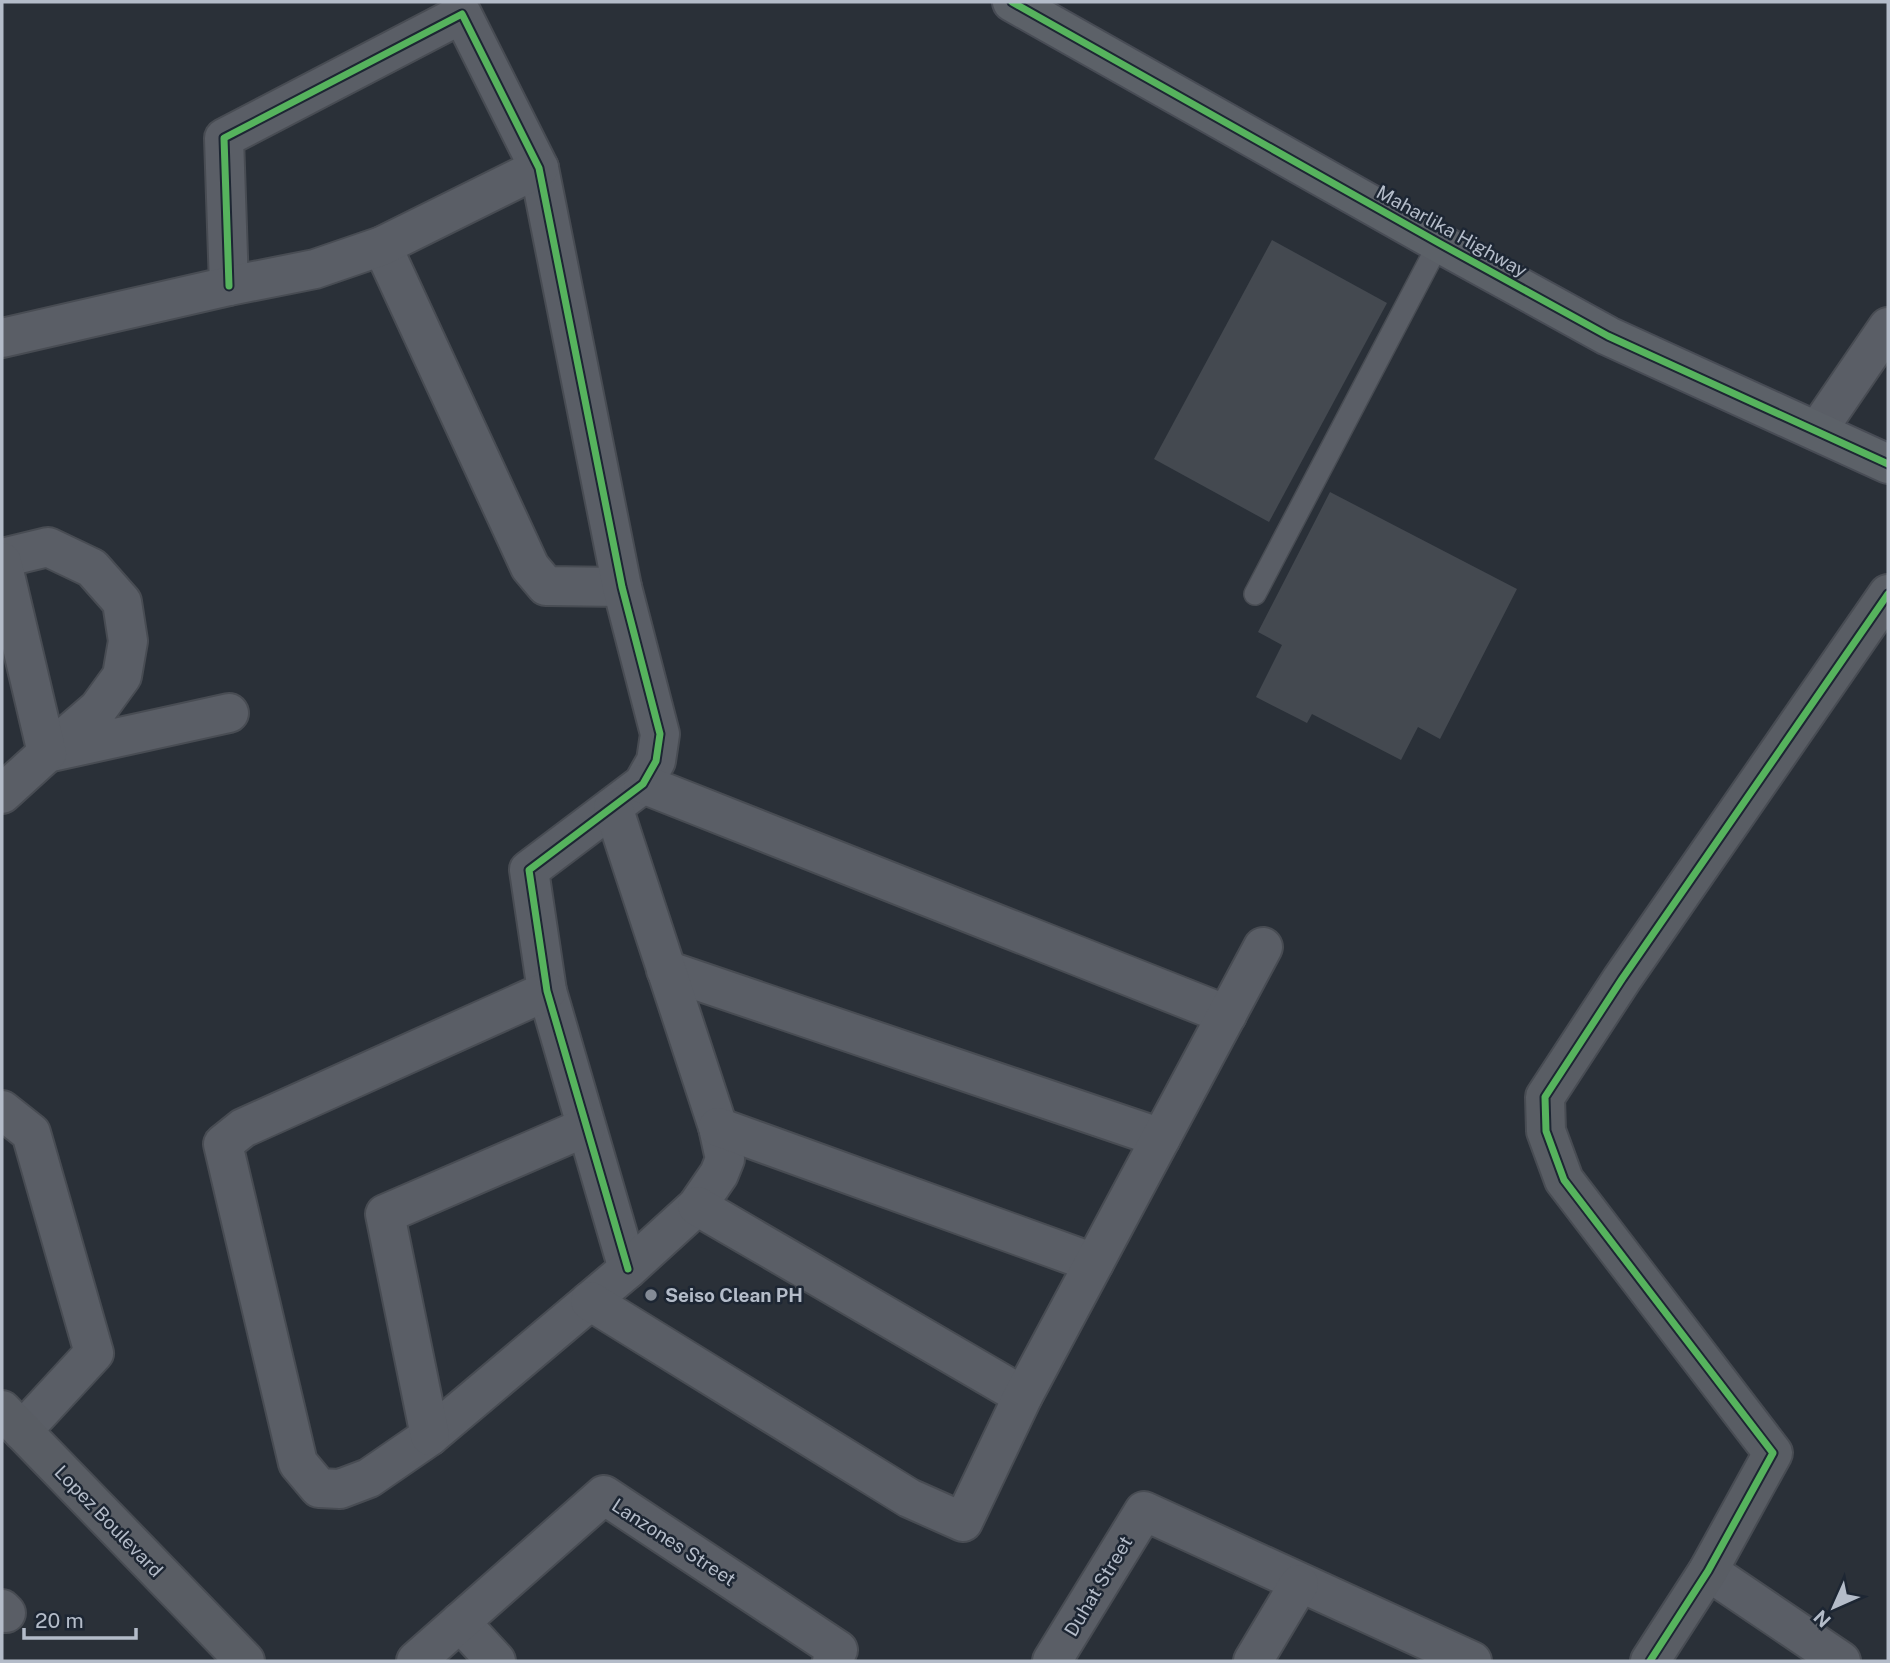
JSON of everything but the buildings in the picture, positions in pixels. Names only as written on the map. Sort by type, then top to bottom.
[{"type":"main road","name":"Maharlika Highway","points":[[1012,2],[1608,336],[1888,464]]},
{"type":"street","points":[[229,286],[224,138],[462,14],[539,168],[622,587],[660,734],[656,761],[643,784],[529,870],[547,992],[628,1269]]},
{"type":"street","points":[[2,338],[315,269],[382,246],[539,168]]},
{"type":"street","points":[[382,246],[530,567],[546,586],[622,587]]},
{"type":"street","points":[[1817,431],[1888,327]]},
{"type":"street","points":[[2,794],[98,709],[122,676],[128,641],[122,602],[92,568],[48,547],[2,560],[47,753]]},
{"type":"street","points":[[1650,1661],[1708,1571],[1773,1452],[1564,1180],[1546,1131],[1545,1097],[1622,979],[1888,594]]},
{"type":"street","points":[[47,753],[229,713]]},
{"type":"street","points":[[643,784],[1227,1015]]},
{"type":"street","points":[[547,992],[243,1128],[223,1144],[298,1463],[319,1488],[340,1489],[369,1478],[430,1436],[628,1269],[697,1206],[719,1174],[725,1159],[718,1127],[613,807]]},
{"type":"street","points":[[590,1301],[909,1498],[962,1522],[1023,1396],[1263,947]]},
{"type":"street","points":[[666,970],[1161,1138]]},
{"type":"street","points":[[2,1110],[31,1133],[94,1353],[7,1416]]},
{"type":"street","points":[[430,1436],[385,1214],[586,1127]]},
{"type":"street","points":[[718,1127],[1094,1263]]},
{"type":"street","points":[[697,1206],[1023,1396]]},
{"type":"street","name":"Lopez Boulevard","points":[[7,1416],[246,1661]]},
{"type":"street","name":"Lanzones Street","points":[[416,1661],[604,1495],[838,1650],[832,1661]]},
{"type":"street","name":"Duhat Street","points":[[1052,1661],[1144,1511],[1300,1584]]},
{"type":"street","points":[[1708,1571],[1840,1661]]},
{"type":"street","points":[[1253,1661],[1300,1584],[1456,1658]]},
{"type":"street","points":[[460,1622],[496,1661]]},
{"type":"lane","points":[[1255,594],[1438,243]]},
{"type":"cycle path","points":[[1012,2],[1608,336],[1888,464]]},
{"type":"cycle path","points":[[229,286],[224,138],[462,14],[539,168],[622,587],[660,734],[656,761],[643,784],[529,870],[547,991],[628,1269]]},
{"type":"cycle path","points":[[1650,1661],[1708,1571],[1773,1453],[1564,1180],[1546,1131],[1545,1097],[1622,979],[1888,594]]},
{"type":"place","name":"Seiso Clean PH","points":[[651,1295]]}]
